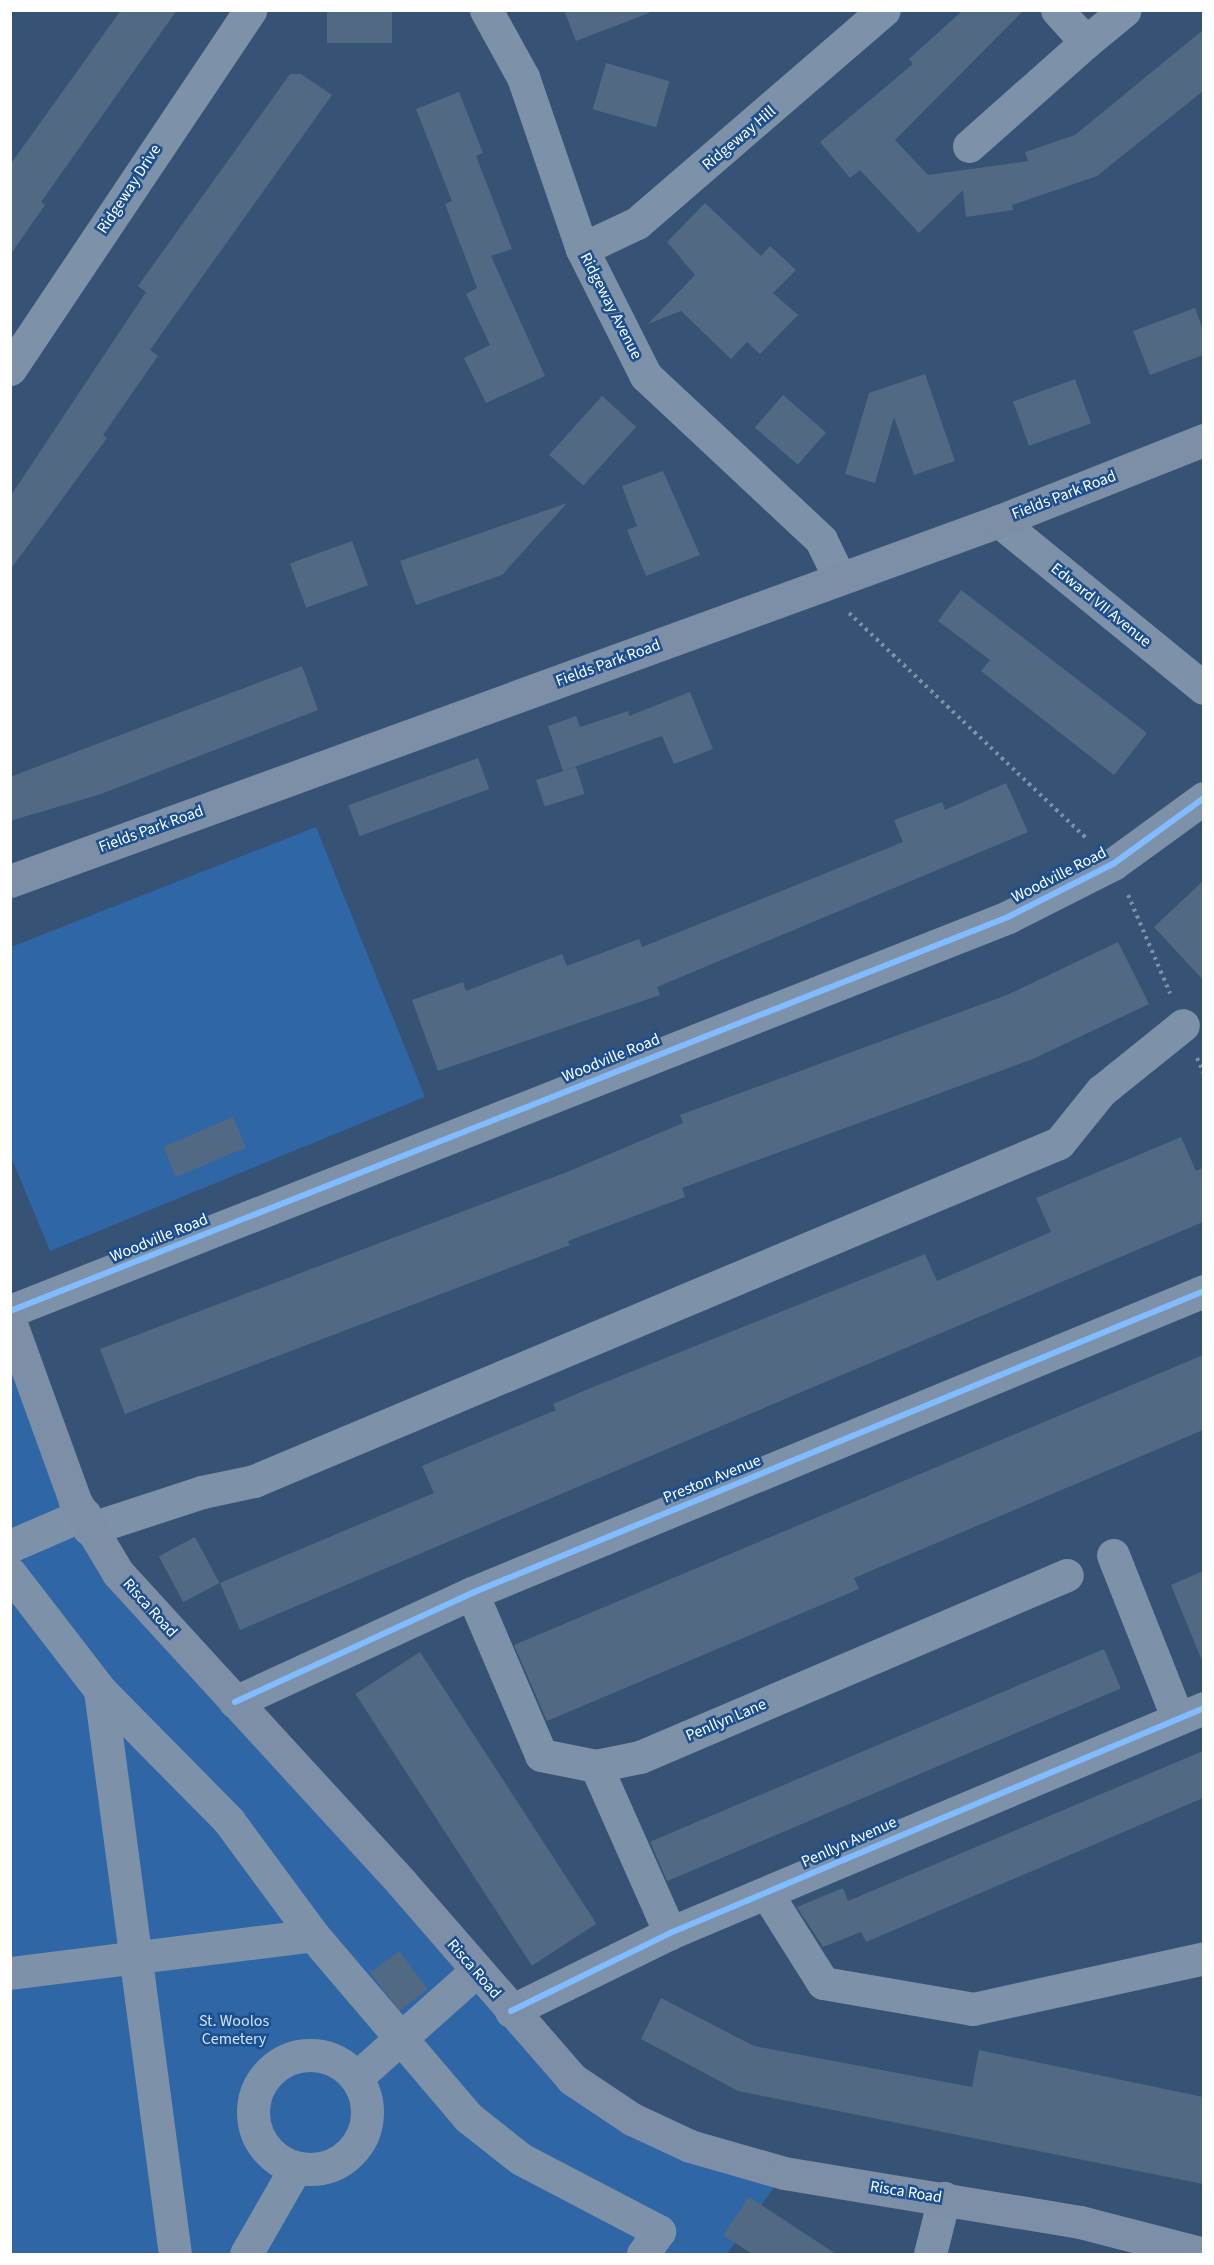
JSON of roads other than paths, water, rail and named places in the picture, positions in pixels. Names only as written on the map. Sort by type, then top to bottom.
[{"type":"main road","name":"Fields Park Road","points":[[10,881],[999,521],[1203,440]]},
{"type":"main road","name":"Risca Road","points":[[10,1321],[87,1522],[118,1573],[401,1882],[476,1972],[572,2079],[632,2119],[690,2146],[784,2173],[1080,2222],[1203,2254]]},
{"type":"street","name":"Ridgeway Drive","points":[[10,369],[250,10]]},
{"type":"street","name":"Ridgeway Avenue","points":[[486,10],[523,77],[582,249],[646,376],[821,540],[830,581]]},
{"type":"street","name":"Ridgeway Hill","points":[[582,249],[637,223],[884,10]]},
{"type":"street","points":[[1058,10],[1086,42]]},
{"type":"street","points":[[969,146],[1125,10]]},
{"type":"street","name":"Edward VII Avenue","points":[[999,521],[1203,688]]},
{"type":"street","name":"Woodville Road","points":[[10,1311],[1008,917],[1113,864],[1203,798]]},
{"type":"street","points":[[10,1546],[87,1522],[254,1481],[1059,1143],[1101,1091],[1183,1025]]},
{"type":"street","name":"Preston Avenue","points":[[235,1702],[471,1593],[1203,1291]]},
{"type":"street","points":[[1113,1555],[1191,1713]]},
{"type":"street","points":[[10,1573],[100,1690],[229,1821],[313,1935],[469,2118],[521,2158],[659,2231],[643,2254]]},
{"type":"street","name":"Penllyn Lane","points":[[471,1593],[541,1755],[596,1766],[640,1757],[1067,1575]]},
{"type":"street","points":[[100,1690],[175,2254]]},
{"type":"street","name":"Penllyn Avenue","points":[[511,2011],[670,1934],[1191,1713]]},
{"type":"street","points":[[596,1766],[670,1934]]},
{"type":"street","points":[[766,1894],[823,1983],[974,2009],[1203,1958]]},
{"type":"street","points":[[10,1973],[313,1935]]},
{"type":"street","points":[[356,2078],[402,2040],[476,1972]]},
{"type":"street","points":[[303,2056],[323,2056],[356,2078],[368,2112],[354,2149],[335,2164],[296,2168],[267,2150],[257,2133],[253,2114],[266,2077],[284,2061],[303,2056]]},
{"type":"street","points":[[246,2254],[296,2168]]},
{"type":"street","points":[[930,2254],[944,2198]]},
{"type":"park label","name":"St. Woolos Cemetery","points":[[234,2030]]}]
